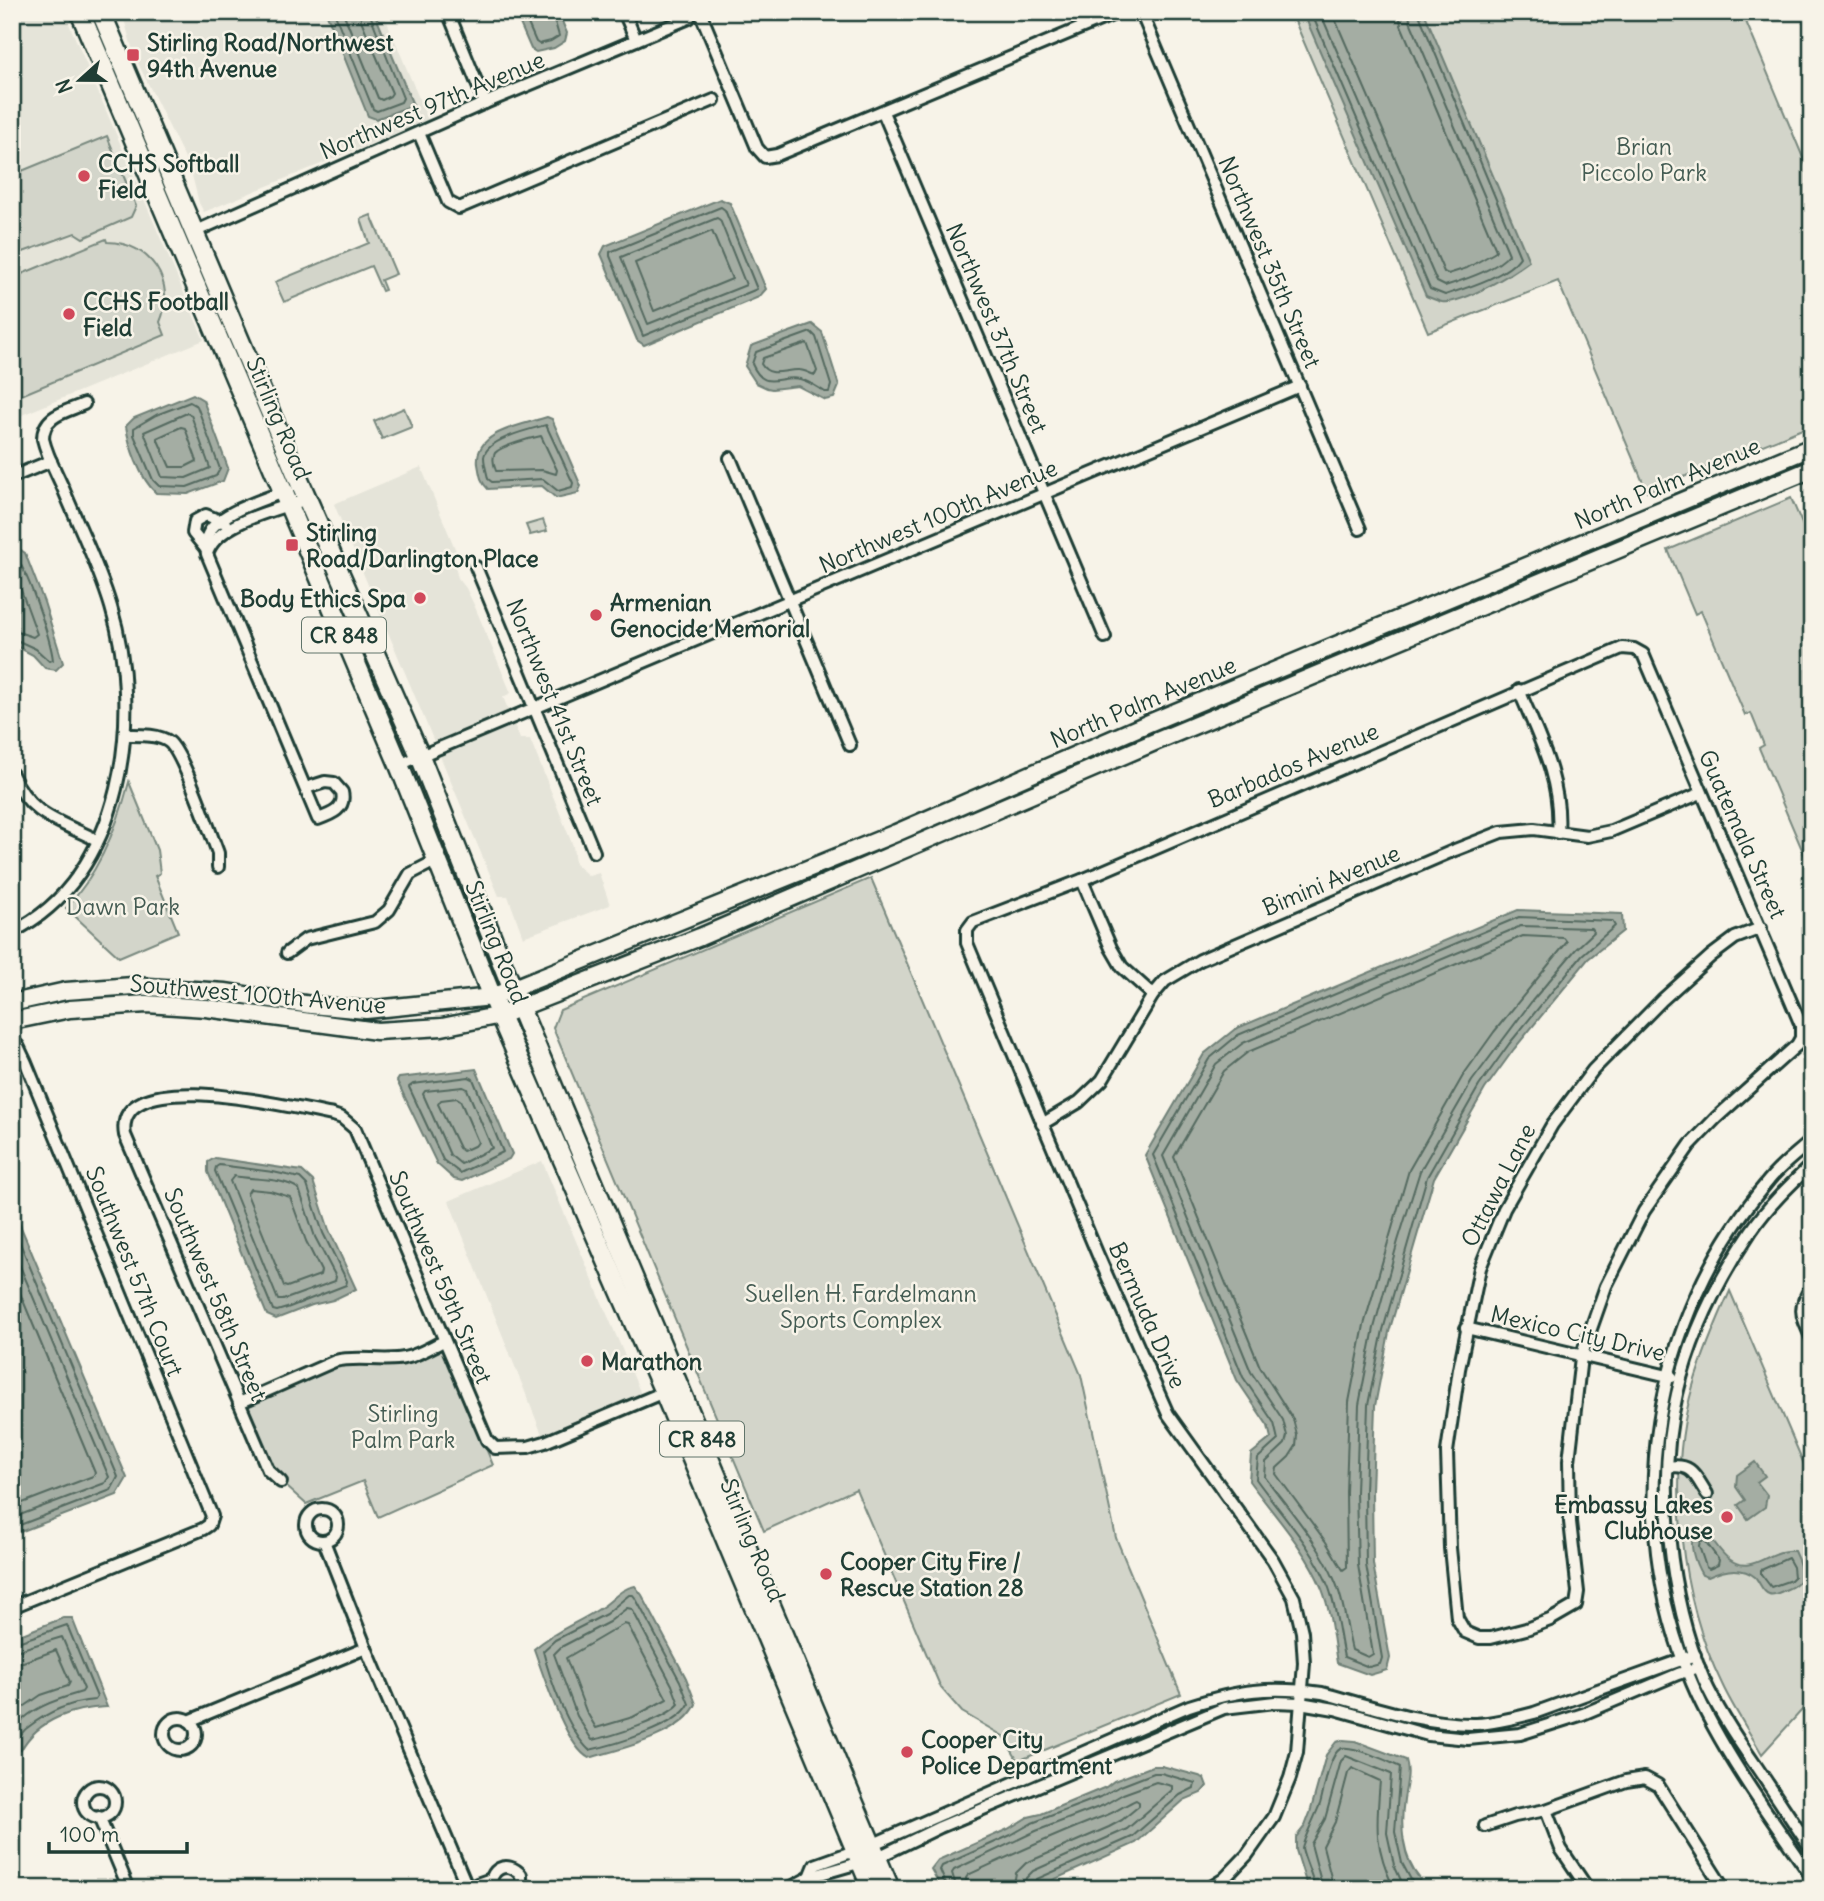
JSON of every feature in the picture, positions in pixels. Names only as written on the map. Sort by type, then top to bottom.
[{"type":"main road","name":"Stirling Road","points":[[80,12],[126,119],[229,340],[295,495],[492,997],[866,1853],[890,1889]]},
{"type":"main road","name":"Stirling Road","points":[[101,12],[194,232],[229,340]]},
{"type":"main road","points":[[126,119],[143,112]]},
{"type":"main road","name":"North Palm Avenue","points":[[492,997],[896,833],[1812,447]]},
{"type":"main road","name":"North Palm Avenue","points":[[501,1014],[809,891],[1064,780],[1812,469]]},
{"type":"main road","name":"Stirling Road","points":[[295,495],[420,756],[520,1008],[866,1853],[872,1889]]},
{"type":"main road","points":[[1672,505],[1679,523]]},
{"type":"main road","points":[[1057,763],[1064,780]]},
{"type":"main road","name":"Southwest 100th Avenue","points":[[12,1003],[66,991],[133,986],[225,992],[366,1010],[492,997]]},
{"type":"main road","name":"Southwest 100th Avenue","points":[[12,1021],[70,1009],[147,1004],[206,1008],[377,1031],[442,1027],[501,1014]]},
{"type":"street","points":[[447,12],[485,103]]},
{"type":"street","points":[[624,12],[636,40]]},
{"type":"street","points":[[700,12],[757,148],[765,157],[777,155],[883,112],[1119,12]]},
{"type":"street","name":"Northwest 35th Street","points":[[1141,12],[1360,529]]},
{"type":"street","name":"Northwest 97th Avenue","points":[[194,232],[485,103],[689,18]]},
{"type":"street","points":[[419,133],[448,202],[460,208],[714,100]]},
{"type":"street","name":"Northwest 37th Street","points":[[883,112],[1105,637]]},
{"type":"street","name":"Northwest 100th Avenue","points":[[399,765],[1300,386]]},
{"type":"street","points":[[12,932],[44,914],[69,890],[97,840],[114,794],[125,735],[125,676],[111,607],[43,439],[47,423],[55,416],[84,404]]},
{"type":"street","points":[[730,458],[850,745]]},
{"type":"street","points":[[12,477],[51,461]]},
{"type":"street","points":[[207,551],[207,536],[219,519],[243,509],[295,495]]},
{"type":"street","points":[[207,551],[216,537],[231,527],[256,518],[295,495]]},
{"type":"street","points":[[243,509],[256,518]]},
{"type":"street","points":[[231,527],[206,515],[192,526],[196,540],[207,551],[306,788]]},
{"type":"street","name":"Northwest 41st Street","points":[[476,567],[594,852]]},
{"type":"street","name":"Barbados Avenue","points":[[967,930],[974,922],[1082,880],[1519,690],[1622,648],[1638,651]]},
{"type":"street","name":"Guatemala Street","points":[[1581,1357],[1605,1286],[1644,1211],[1690,1145],[1797,1045],[1801,1038],[1801,1025],[1761,928],[1701,793],[1647,660],[1638,651]]},
{"type":"street","points":[[1519,690],[1556,786],[1560,809],[1558,833]]},
{"type":"street","points":[[125,735],[168,741],[179,755],[218,853],[218,867]]},
{"type":"street","points":[[12,774],[23,796],[33,807],[97,840]]},
{"type":"street","name":"Bimini Avenue","points":[[1042,1124],[1079,1102],[1102,1080],[1153,995],[1165,981],[1200,960],[1455,849],[1501,832],[1534,829],[1587,836],[1611,831],[1701,793]]},
{"type":"street","points":[[287,953],[306,939],[375,922],[389,910],[410,874],[437,860]]},
{"type":"street","points":[[1082,880],[1122,967],[1153,995]]},
{"type":"street","name":"Ottawa Lane","points":[[1581,1357],[1569,1461],[1570,1522],[1578,1592],[1576,1605],[1558,1616],[1526,1629],[1479,1639],[1465,1632],[1456,1611],[1450,1548],[1447,1452],[1466,1328],[1480,1268],[1504,1209],[1552,1125],[1593,1070],[1662,1000],[1727,944],[1761,928]]},
{"type":"street","name":"Bermuda Drive","points":[[967,930],[967,943],[1042,1124],[1168,1413],[1273,1560],[1294,1598],[1304,1663],[1297,1752],[1290,1778],[1274,1817],[1227,1884],[1208,1889]]},
{"type":"street","name":"Southwest 57th Court","points":[[12,1607],[203,1529],[212,1521],[211,1511],[31,1075],[13,1041]]},
{"type":"street","name":"Southwest 58th Street","points":[[281,1482],[268,1469],[239,1402],[125,1135],[125,1118],[129,1111],[146,1102],[172,1094],[194,1093],[228,1096],[333,1115],[349,1123]]},
{"type":"street","name":"Southwest 59th Street","points":[[349,1123],[361,1140],[487,1440],[495,1448],[528,1447],[545,1442],[664,1392]]},
{"type":"street","points":[[1812,1141],[1770,1178],[1740,1217],[1710,1267],[1684,1321],[1667,1376],[1653,1472],[1654,1538],[1667,1606],[1687,1671],[1703,1707],[1736,1763],[1812,1877]]},
{"type":"street","points":[[1812,1164],[1752,1230],[1700,1326],[1681,1378],[1668,1442],[1671,1552],[1677,1590],[1699,1667],[1725,1719],[1812,1850]]},
{"type":"street","points":[[1812,1286],[1801,1306],[1801,1315],[1812,1339]]},
{"type":"street","name":"Mexico City Drive","points":[[1466,1328],[1581,1357],[1681,1378]]},
{"type":"street","points":[[239,1402],[335,1360],[352,1357],[411,1357],[444,1341]]},
{"type":"street","points":[[1668,1467],[1679,1465],[1691,1469],[1707,1494]]},
{"type":"street","points":[[324,1541],[468,1889]]},
{"type":"street","points":[[189,1721],[366,1647]]},
{"type":"street","points":[[866,1853],[1189,1706],[1244,1691],[1301,1690],[1442,1722],[1476,1724],[1534,1713],[1695,1655]]},
{"type":"street","points":[[788,1889],[810,1877],[815,1865],[866,1853],[940,1827],[1224,1708],[1275,1702],[1300,1703],[1335,1709],[1428,1735],[1468,1739],[1520,1734],[1583,1714],[1699,1667]]},
{"type":"street","points":[[1485,1826],[1514,1816],[1546,1810],[1626,1781],[1645,1778],[1658,1785],[1724,1889]]},
{"type":"street","points":[[1546,1810],[1561,1849],[1588,1889]]},
{"type":"street","points":[[99,1818],[129,1889]]},
{"type":"street","points":[[474,1889],[477,1884],[492,1884],[498,1868],[513,1868],[521,1875],[521,1889]]},
{"type":"shaded area","points":[[12,12],[64,12],[204,340],[12,419]]},
{"type":"shaded area","points":[[122,12],[383,12],[428,120],[204,212],[191,171],[134,55]]},
{"type":"shaded area","points":[[421,467],[456,551],[454,563],[458,578],[475,607],[511,693],[503,697],[520,739],[530,739],[573,846],[575,864],[589,876],[599,873],[610,905],[523,937],[508,896],[499,896],[334,504]]},
{"type":"shaded area","points":[[542,1161],[644,1401],[545,1442],[449,1201]]},
{"type":"green space","name":"Brian Piccolo Park","points":[[1291,12],[1742,12],[1812,179],[1812,425],[1647,492],[1558,281],[1428,332]]},
{"type":"green space","name":"CCHS Softball Field","points":[[107,136],[136,206],[131,217],[83,238],[75,233],[12,256],[12,175]]},
{"type":"green space","points":[[371,215],[396,274],[381,280],[385,290],[382,291],[371,266],[284,302],[275,282],[369,243],[361,219]]},
{"type":"green space","points":[[106,239],[107,242],[136,249],[156,267],[165,293],[160,322],[165,335],[12,399],[12,278]]},
{"type":"green space","points":[[404,408],[412,427],[382,439],[374,421]]},
{"type":"green space","points":[[1791,498],[1812,547],[1812,873],[1759,748],[1764,745],[1751,713],[1745,715],[1701,611],[1695,614],[1668,550]]},
{"type":"green space","points":[[543,520],[547,531],[530,535],[526,525]]},
{"type":"green space","name":"Dawn Park","points":[[129,782],[157,850],[160,873],[155,876],[178,932],[119,957],[66,908],[88,880],[105,849]]},
{"type":"green space","name":"Suellen H. Fardelmann Sports Complex","points":[[871,878],[1081,1375],[1116,1538],[1181,1694],[1018,1761],[1003,1736],[962,1712],[941,1688],[856,1489],[764,1531],[553,1028],[560,1010]]},
{"type":"green space","points":[[1730,1291],[1812,1483],[1812,1699],[1762,1754],[1726,1693],[1696,1614],[1687,1576],[1679,1498],[1680,1460],[1693,1386]]},
{"type":"green space","name":"Stirling Palm Park","points":[[442,1343],[493,1465],[378,1517],[363,1481],[306,1504],[268,1470],[239,1403],[343,1359],[397,1359]]},
{"type":"water","points":[[326,12],[374,12],[413,105],[376,119],[368,116]]},
{"type":"water","points":[[515,12],[558,12],[567,33],[565,41],[554,48],[536,52],[531,49]]},
{"type":"water","points":[[1303,12],[1424,12],[1529,261],[1500,280],[1462,299],[1442,302],[1426,296]]},
{"type":"water","points":[[720,199],[730,203],[766,289],[759,297],[644,345],[637,340],[601,254],[605,246]]},
{"type":"water","points":[[812,324],[822,332],[839,386],[834,398],[825,400],[798,386],[772,389],[756,383],[745,366],[751,346]]},
{"type":"water","points":[[193,394],[203,400],[228,468],[223,481],[188,494],[156,493],[136,462],[126,426],[134,418]]},
{"type":"water","points":[[547,417],[552,419],[581,486],[578,493],[556,498],[542,486],[488,489],[480,475],[478,464],[479,453],[484,444],[502,431]]},
{"type":"water","points":[[12,544],[25,553],[44,602],[63,663],[56,670],[45,668],[33,655],[12,644]]},
{"type":"water","points":[[1518,910],[1622,914],[1623,931],[1588,959],[1514,1049],[1485,1089],[1434,1178],[1389,1332],[1375,1406],[1373,1564],[1390,1658],[1387,1670],[1370,1675],[1337,1663],[1328,1607],[1315,1574],[1298,1546],[1249,1481],[1251,1454],[1271,1438],[1268,1426],[1237,1380],[1145,1155],[1204,1054],[1235,1029]]},
{"type":"water","points":[[476,1069],[512,1154],[509,1159],[462,1181],[454,1179],[437,1164],[397,1081],[399,1078]]},
{"type":"water","points":[[215,1158],[302,1171],[313,1181],[329,1230],[356,1289],[333,1300],[276,1319],[267,1315],[208,1172],[208,1162]]},
{"type":"water","points":[[12,1206],[127,1478],[117,1495],[12,1535]]},
{"type":"water","points":[[1755,1462],[1765,1476],[1757,1482],[1767,1495],[1765,1507],[1748,1519],[1738,1505],[1745,1500],[1736,1487],[1737,1475]]},
{"type":"water","points":[[1702,1529],[1725,1556],[1738,1564],[1746,1565],[1777,1553],[1794,1551],[1800,1564],[1800,1579],[1792,1587],[1771,1594],[1765,1591],[1755,1577],[1744,1571],[1726,1571],[1708,1577],[1702,1575],[1695,1559],[1692,1541],[1696,1530]]},
{"type":"water","points":[[635,1586],[686,1678],[696,1704],[689,1715],[665,1732],[589,1758],[580,1751],[564,1725],[534,1649],[551,1636],[602,1607],[621,1592]]},
{"type":"water","points":[[63,1618],[72,1618],[107,1707],[58,1717],[37,1730],[21,1750],[12,1753],[12,1638]]},
{"type":"water","points":[[1355,1741],[1406,1760],[1408,1774],[1402,1820],[1404,1841],[1409,1861],[1426,1889],[1308,1889],[1296,1850],[1296,1837],[1305,1826],[1310,1813],[1326,1755],[1336,1742]]},
{"type":"water","points":[[1153,1766],[1199,1776],[1204,1778],[1207,1786],[1201,1793],[1184,1800],[1136,1843],[1033,1889],[942,1889],[931,1869],[938,1860],[1008,1829],[1028,1817],[1041,1814]]},
{"type":"place","name":"Stirling Road/Northwest 94th Avenue","points":[[133,55]]},
{"type":"place","name":"CCHS Softball Field","points":[[84,176]]},
{"type":"place","name":"CCHS Football Field","points":[[69,314]]},
{"type":"place","name":"Stirling Road/Darlington Place","points":[[292,545]]},
{"type":"place","name":"Body Ethics Spa","points":[[420,598]]},
{"type":"place","name":"Armenian Genocide Memorial","points":[[596,615]]},
{"type":"place","name":"Marathon","points":[[587,1361]]},
{"type":"place","name":"Embassy Lakes Clubhouse","points":[[1727,1517]]},
{"type":"place","name":"Cooper City Fire / Rescue Station 28","points":[[826,1574]]},
{"type":"place","name":"Cooper City Police Department","points":[[907,1752]]}]
